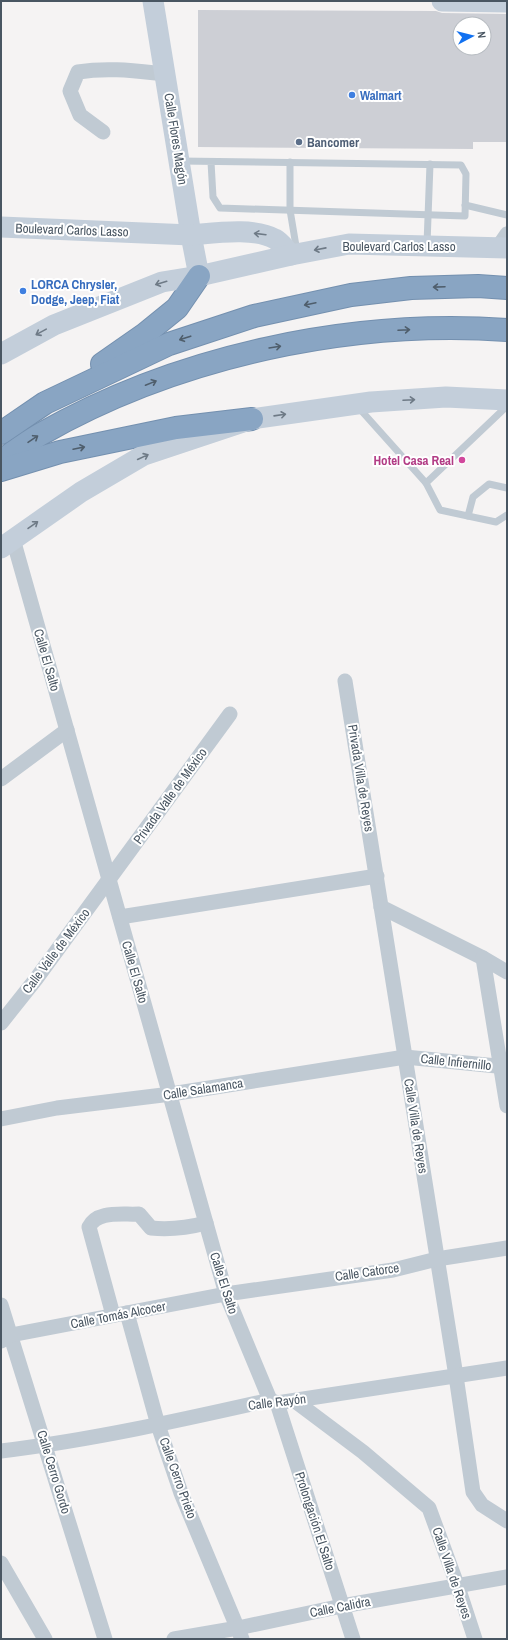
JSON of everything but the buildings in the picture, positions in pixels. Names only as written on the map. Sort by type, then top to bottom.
[{"type":"highway","points":[[1,433],[145,334],[177,308],[199,276]]},
{"type":"highway","points":[[45,403],[169,344],[254,316],[351,295],[411,288],[478,286],[507,288]]},
{"type":"highway","points":[[1,461],[41,434],[116,397],[174,374],[261,349],[373,332],[441,329],[507,330]]},
{"type":"highway","points":[[1,470],[60,452],[176,428],[252,419]]},
{"type":"street","name":"Calle Flores Magón","points":[[153,1],[199,276]]},
{"type":"street","points":[[442,1],[507,2]]},
{"type":"street","points":[[104,132],[80,115],[70,91],[78,72],[97,69],[110,69],[166,74]]},
{"type":"street","name":"Boulevard Carlos Lasso","points":[[1,227],[191,235],[219,232],[263,234],[277,240],[294,254]]},
{"type":"street","name":"Boulevard Carlos Lasso","points":[[1,354],[54,325],[162,282],[199,276],[294,254],[349,244],[427,246],[504,243]]},
{"type":"street","points":[[7,543],[81,492],[144,456],[252,419],[355,404],[446,397],[507,400]]},
{"type":"street","name":"Calle El Salto","points":[[7,543],[67,730],[171,1094],[226,1294],[274,1402]]},
{"type":"street","name":"Privada Villa de Reyes","points":[[345,681],[377,876]]},
{"type":"street","name":"Privada Valle de México","points":[[110,878],[230,714]]},
{"type":"street","points":[[1,779],[67,730]]},
{"type":"street","points":[[120,918],[377,876]]},
{"type":"street","name":"Calle Villa de Reyes","points":[[377,876],[473,1492],[482,1505],[507,1521]]},
{"type":"street","name":"Calle Valle de México","points":[[1,1023],[36,979],[110,878]]},
{"type":"street","points":[[381,907],[483,958],[507,972]]},
{"type":"street","points":[[483,958],[503,1067],[507,1106]]},
{"type":"street","name":"Calle Infiernillo","points":[[405,1057],[503,1067]]},
{"type":"street","name":"Calle Salamanca","points":[[1,1119],[57,1108],[171,1094],[405,1057]]},
{"type":"street","name":"Calle Cerro Prieto","points":[[206,1223],[187,1228],[168,1230],[151,1228],[139,1214],[98,1216],[92,1221],[89,1227],[181,1493],[240,1633]]},
{"type":"street","name":"Calle Catorce","points":[[226,1294],[393,1270],[437,1259],[507,1248]]},
{"type":"street","name":"Calle Tomás Alcocer","points":[[6,1338],[226,1294]]},
{"type":"street","name":"Calle Cerro Gordo","points":[[1,1305],[6,1338],[46,1446],[105,1639]]},
{"type":"street","name":"Calle Rayón","points":[[1,1451],[46,1446],[274,1402],[507,1368]]},
{"type":"street","name":"Calle Villa de Reyes","points":[[295,1400],[363,1452],[429,1508],[475,1639]]},
{"type":"street","name":"Prolongación El Salto","points":[[274,1402],[353,1639]]},
{"type":"street","points":[[1,1563],[45,1639]]},
{"type":"street","name":"Calle Calidra","points":[[174,1639],[240,1633],[342,1606],[458,1587],[507,1577]]},
{"type":"lane","points":[[180,161],[461,165],[466,174],[465,216],[220,208],[213,197],[211,162]]},
{"type":"lane","points":[[290,162],[290,210],[294,254]]},
{"type":"lane","points":[[427,246],[430,164]]},
{"type":"lane","points":[[465,205],[507,215]]},
{"type":"lane","points":[[355,404],[426,483],[440,510],[496,522],[507,515]]},
{"type":"lane","points":[[426,483],[507,406]]},
{"type":"lane","points":[[468,516],[473,497],[489,484],[507,488]]},
{"type":"place","name":"Walmart","points":[[352,95]]},
{"type":"place","name":"Bancomer","points":[[299,142]]},
{"type":"place","name":"LORCA Chrysler, Dodge, Jeep, Fiat","points":[[23,291]]},
{"type":"place","name":"Hotel Casa Real","points":[[462,460]]}]
